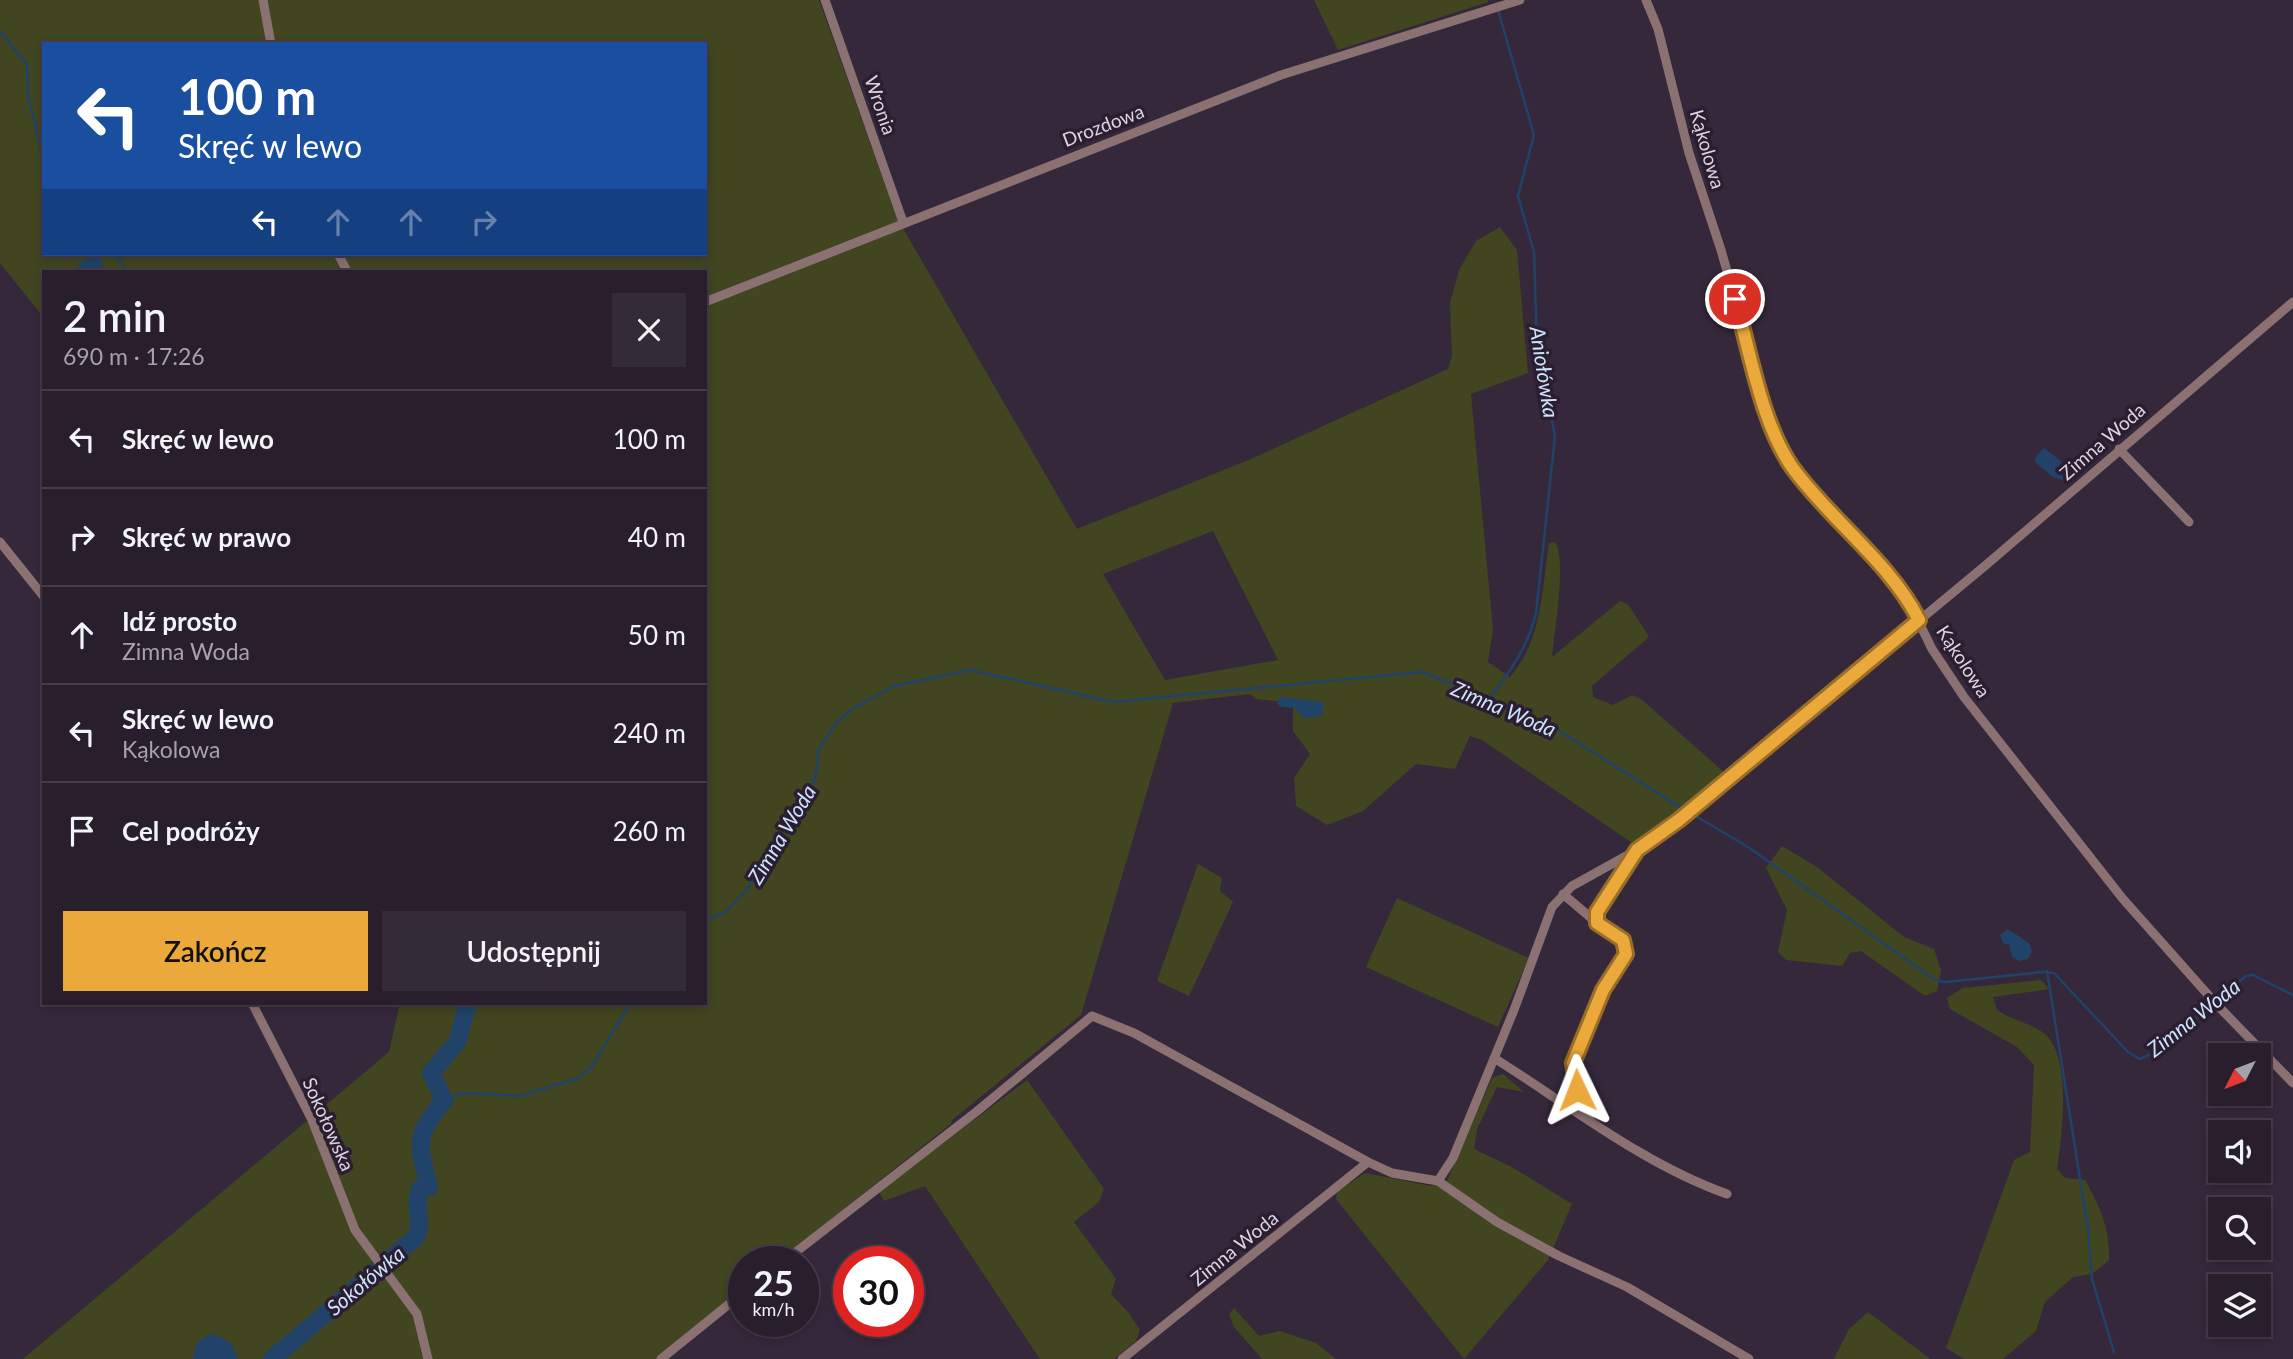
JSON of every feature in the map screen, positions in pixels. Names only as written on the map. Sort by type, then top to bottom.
[{"type":"street","points":[[263,0],[271,42]]},
{"type":"street","name":"Wronia","points":[[825,0],[903,222]]},
{"type":"street","name":"Drozdowa","points":[[707,301],[1281,75],[1520,0]]},
{"type":"street","name":"Kąkolowa","points":[[1646,0],[1658,30],[1689,153],[1777,439],[1793,468],[1906,596],[1940,661],[2030,782],[2123,899],[2218,1006],[2293,1083]]},
{"type":"street","name":"Zimna Woda","points":[[1563,894],[1679,820],[2293,302]]},
{"type":"street","points":[[2119,449],[2189,522]]},
{"type":"street","points":[[0,542],[42,594]]},
{"type":"street","points":[[1597,923],[1597,912],[1639,848]]},
{"type":"street","points":[[1438,1181],[1452,1158],[1494,1058],[1545,922],[1563,894],[1597,923],[1616,934],[1626,945],[1626,954],[1603,990],[1573,1063],[1577,1090],[1589,1118]]},
{"type":"street","name":"Sokołowska","points":[[253,1005],[312,1120],[355,1230],[417,1314],[428,1359]]},
{"type":"street","points":[[804,1246],[976,1112],[1092,1016],[1135,1034],[1368,1162],[1392,1173],[1438,1181],[1497,1222],[1559,1256],[1627,1287],[1749,1359]]},
{"type":"street","points":[[1494,1058],[1632,1147],[1727,1194]]},
{"type":"street","name":"Zimna Woda","points":[[1122,1359],[1368,1162]]},
{"type":"street","points":[[661,1359],[728,1305]]},
{"type":"green space","points":[[0,0],[819,0],[897,218],[1077,529],[1251,459],[1448,369],[1452,355],[1450,303],[1459,270],[1476,241],[1500,227],[1517,250],[1528,373],[1471,394],[1493,630],[1488,662],[1510,677],[1521,663],[1535,631],[1539,614],[1549,543],[1555,542],[1560,563],[1560,579],[1552,657],[1620,601],[1628,604],[1649,637],[1592,686],[1593,697],[1613,705],[1632,695],[1641,699],[1725,773],[1635,845],[1482,740],[1470,736],[1455,769],[1416,764],[1363,811],[1327,825],[1296,806],[1294,778],[1310,754],[1293,731],[1293,703],[1256,699],[1250,694],[1173,703],[1081,1015],[951,1121],[952,1123],[797,1246],[728,1246],[728,1302],[657,1359],[23,1359],[389,1052],[400,1005],[707,1005],[707,270],[42,270],[42,316],[0,263]],"holes":[[[1213,531],[1278,660],[1165,680],[1103,574]]]},
{"type":"green space","points":[[1314,0],[1488,0],[1488,2],[1338,50]]},
{"type":"green space","points":[[1782,846],[1817,867],[1904,937],[1934,949],[1941,970],[1937,991],[1925,996],[1861,951],[1850,953],[1842,966],[1786,960],[1778,952],[1787,910],[1766,868]]},
{"type":"green space","points":[[1198,864],[1222,878],[1220,891],[1233,902],[1189,996],[1157,981]]},
{"type":"green space","points":[[1397,898],[1529,958],[1498,1027],[1366,967]]},
{"type":"green space","points":[[2041,980],[2049,989],[1993,997],[1997,1010],[2041,1031],[2054,1047],[2059,1062],[2063,1099],[2057,1169],[2065,1178],[2085,1180],[2103,1218],[2108,1238],[2109,1260],[2092,1274],[2073,1277],[2045,1302],[2036,1331],[2003,1359],[1964,1359],[1946,1348],[2014,1160],[2030,1152],[2034,1065],[2017,1047],[1950,1009],[1947,998],[1963,988]]},
{"type":"green space","points":[[1503,1074],[1524,1092],[1497,1087],[1477,1129],[1474,1149],[1510,1166],[1572,1204],[1548,1260],[1464,1359],[1336,1199],[1337,1192],[1365,1173],[1431,1186],[1447,1181],[1492,1078]]},
{"type":"green space","points":[[1027,1080],[1104,1189],[1099,1202],[1074,1222],[1116,1279],[1111,1294],[1140,1330],[1136,1341],[1114,1359],[1040,1359],[925,1186],[884,1201],[879,1192]]},
{"type":"green space","points":[[1234,1308],[1259,1336],[1280,1331],[1316,1343],[1336,1359],[1262,1359],[1234,1327],[1229,1314]]},
{"type":"green space","points":[[1868,1312],[1929,1359],[1834,1359],[1849,1329]]},
{"type":"water","points":[[96,256],[102,261],[104,270],[78,270],[78,264]]},
{"type":"water","points":[[2044,448],[2071,469],[2063,480],[2053,477],[2035,462],[2036,456]]},
{"type":"water","points":[[1280,697],[1323,702],[1323,713],[1318,717],[1303,718],[1295,708],[1281,707],[1277,703]]},
{"type":"water","points":[[2008,929],[2029,943],[2032,951],[2028,959],[2019,961],[2012,957],[2009,945],[2003,943],[2000,935]]},
{"type":"water","points":[[214,1334],[231,1343],[238,1359],[193,1359],[198,1342]]},
{"type":"waterway","name":"Aniołówka","points":[[1490,698],[1518,658],[1536,614],[1555,436],[1537,347],[1534,252],[1518,196],[1534,135],[1498,10]]},
{"type":"waterway","name":"Sokołówka","points":[[0,31],[27,65],[28,97],[42,151]]},
{"type":"waterway","name":"Sokołówka","points":[[115,256],[127,270]]},
{"type":"waterway","name":"Zimna Woda","points":[[707,919],[726,912],[747,890],[815,779],[819,749],[837,722],[851,710],[894,686],[970,670],[1113,702],[1422,672],[1490,698],[1556,729],[1686,811]]},
{"type":"waterway","name":"Zimna Woda","points":[[1692,814],[1748,847],[1935,980],[1945,982],[2054,973],[2128,1052],[2140,1059],[2156,1052],[2246,976],[2253,975],[2293,995]]},
{"type":"waterway","points":[[2047,971],[2088,1229],[2092,1279],[2114,1352]]},
{"type":"waterway","name":"Sokołówka","points":[[272,1359],[416,1237],[419,1225],[418,1195],[420,1189],[429,1187],[422,1160],[421,1141],[427,1123],[444,1100],[431,1073],[457,1042],[467,1005]]},
{"type":"waterway","name":"Zimna Woda","points":[[444,1100],[463,1093],[520,1096],[579,1078],[593,1065],[629,1005]]},
{"type":"route","points":[[1577,1090],[1573,1063],[1603,990],[1626,954],[1623,940],[1604,929],[1595,917],[1637,850],[1679,820],[1919,620],[1906,596],[1793,468],[1782,449],[1770,422],[1735,299]]}]
